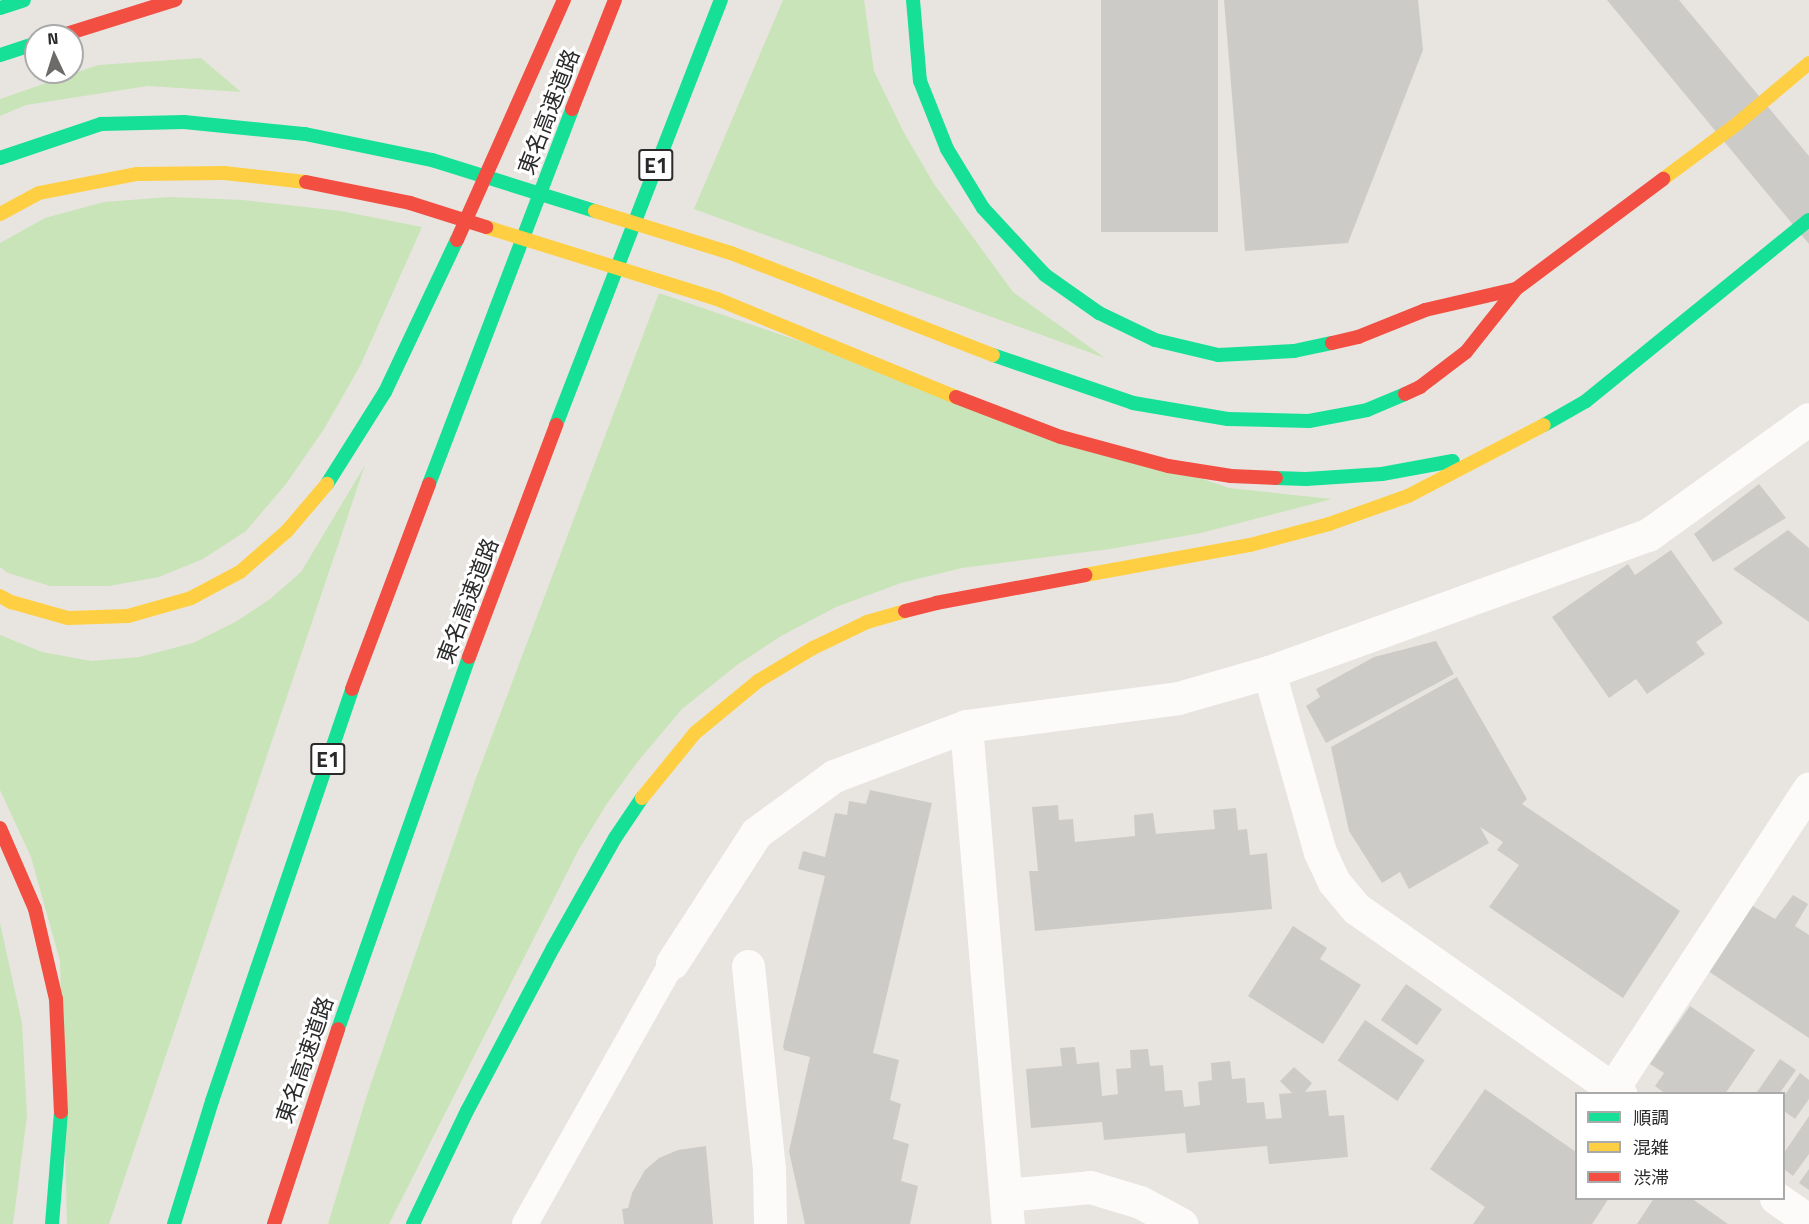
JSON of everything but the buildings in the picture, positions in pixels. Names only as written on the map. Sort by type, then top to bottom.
[{"type":"main road","points":[[0,8],[24,0]]},
{"type":"main road","points":[[84,28],[175,0]]},
{"type":"main road","points":[[0,596],[11,602],[68,618],[128,616],[191,598],[240,572],[287,531],[333,477],[385,392],[444,269],[564,0]]},
{"type":"main road","name":"東名高速道路","points":[[174,1224],[212,1101],[351,692],[498,299],[615,0]]},
{"type":"main road","name":"東名高速道路","points":[[274,1224],[301,1135],[446,719],[592,330],[721,0]]},
{"type":"main road","points":[[913,0],[920,81],[947,149],[983,208],[1046,275],[1099,313],[1155,340],[1218,355],[1294,351],[1358,337],[1425,310],[1516,289]]},
{"type":"main road","points":[[0,55],[24,48]]},
{"type":"main road","points":[[0,158],[101,124],[184,122],[305,134],[432,160],[731,253],[870,304],[1024,367],[1133,403],[1228,419],[1309,421],[1367,410],[1420,387],[1466,352],[1516,289],[1738,123],[1809,63]]},
{"type":"main road","points":[[0,214],[39,192],[137,174],[224,173],[299,181],[410,203],[717,299],[940,391],[1061,437],[1168,466],[1231,476],[1328,477],[1382,474],[1507,446]]},
{"type":"main road","points":[[413,1224],[467,1110],[553,948],[615,838],[654,781],[695,733],[758,681],[813,648],[867,622],[936,603],[1250,545],[1329,524],[1408,496],[1507,446],[1586,401],[1809,220]]},
{"type":"main road","points":[[0,828],[35,909],[56,999],[61,1118],[52,1224]]},
{"type":"street","points":[[672,963],[756,833],[834,776],[966,726],[1178,698],[1269,672],[1648,535],[1809,419]]},
{"type":"street","points":[[1269,672],[1320,852],[1334,882],[1357,909],[1617,1091],[1809,788]]},
{"type":"street","points":[[966,726],[1007,1209],[1090,1187],[1140,1202],[1181,1224]]},
{"type":"street","points":[[748,966],[769,1170],[770,1224]]},
{"type":"street","points":[[1779,1200],[1809,1221]]},
{"type":"lane","points":[[525,1224],[672,963]]},
{"type":"green space","points":[[783,0],[864,0],[874,71],[903,131],[934,184],[1013,292],[1105,358],[694,209]]},
{"type":"green space","points":[[201,58],[241,92],[148,86],[26,105],[0,116],[0,99],[43,84],[84,84],[84,70],[98,65]]},
{"type":"green space","points":[[169,197],[243,200],[341,211],[422,227],[360,366],[324,429],[286,484],[246,531],[203,559],[159,577],[109,586],[50,586],[8,573],[0,567],[0,243],[45,218],[104,202]]},
{"type":"green space","points":[[659,293],[1229,488],[1332,499],[1201,533],[1110,549],[962,568],[901,583],[836,607],[781,636],[737,665],[682,709],[639,760],[606,805],[578,851],[389,1224],[328,1224],[367,1095],[476,778]]},
{"type":"green space","points":[[365,465],[109,1224],[67,1224],[60,961],[31,857],[0,790],[0,635],[42,652],[91,661],[139,657],[193,643],[237,621],[270,599],[301,572]]},
{"type":"green space","points":[[0,923],[22,1023],[27,1116],[13,1224],[0,1224]]},
{"type":"traffic: fast","points":[[0,8],[24,0]]},
{"type":"traffic: fast","points":[[556,425],[721,0]]},
{"type":"traffic: fast","points":[[913,0],[920,81],[947,149],[983,208],[1045,275],[1099,313],[1155,340],[1218,355],[1294,351],[1332,343]]},
{"type":"traffic: fast","points":[[0,55],[24,47]]},
{"type":"traffic: fast","points":[[429,484],[572,109]]},
{"type":"traffic: fast","points":[[0,158],[101,124],[184,122],[305,134],[432,160],[595,211]]},
{"type":"traffic: fast","points":[[1544,425],[1586,401],[1809,220]]},
{"type":"traffic: fast","points":[[327,484],[385,392],[457,240]]},
{"type":"traffic: fast","points":[[993,355],[1133,403],[1228,419],[1309,421],[1367,410],[1405,394]]},
{"type":"traffic: fast","points":[[1276,478],[1306,479],[1382,474],[1453,461]]},
{"type":"traffic: fast","points":[[338,1029],[469,657]]},
{"type":"traffic: fast","points":[[174,1224],[212,1101],[352,689]]},
{"type":"traffic: fast","points":[[413,1224],[467,1111],[553,948],[615,838],[642,798]]},
{"type":"traffic: fast","points":[[52,1224],[61,1112]]},
{"type":"traffic: slow","points":[[1663,179],[1738,123],[1809,63]]},
{"type":"traffic: slow","points":[[0,214],[39,193],[137,174],[224,173],[306,182]]},
{"type":"traffic: slow","points":[[595,211],[731,253],[993,355]]},
{"type":"traffic: slow","points":[[486,227],[717,299],[956,397]]},
{"type":"traffic: slow","points":[[1085,575],[1250,545],[1329,524],[1408,496],[1544,425]]},
{"type":"traffic: slow","points":[[0,596],[11,602],[68,618],[128,616],[191,598],[240,572],[287,531],[327,484]]},
{"type":"traffic: slow","points":[[642,798],[695,733],[758,681],[813,648],[867,622],[905,611]]},
{"type":"traffic: jam","points":[[84,28],[175,0]]},
{"type":"traffic: jam","points":[[457,240],[564,0]]},
{"type":"traffic: jam","points":[[572,109],[615,0]]},
{"type":"traffic: jam","points":[[1405,394],[1420,387],[1466,352],[1516,289],[1663,179]]},
{"type":"traffic: jam","points":[[306,182],[410,203],[486,227]]},
{"type":"traffic: jam","points":[[1332,343],[1358,337],[1425,310],[1516,289]]},
{"type":"traffic: jam","points":[[956,397],[1061,437],[1168,466],[1231,476],[1276,478]]},
{"type":"traffic: jam","points":[[469,657],[556,425]]},
{"type":"traffic: jam","points":[[352,689],[429,484]]},
{"type":"traffic: jam","points":[[905,611],[1085,575]]},
{"type":"traffic: jam","points":[[0,828],[35,909],[56,999],[61,1112]]},
{"type":"traffic: jam","points":[[274,1224],[338,1029]]}]
